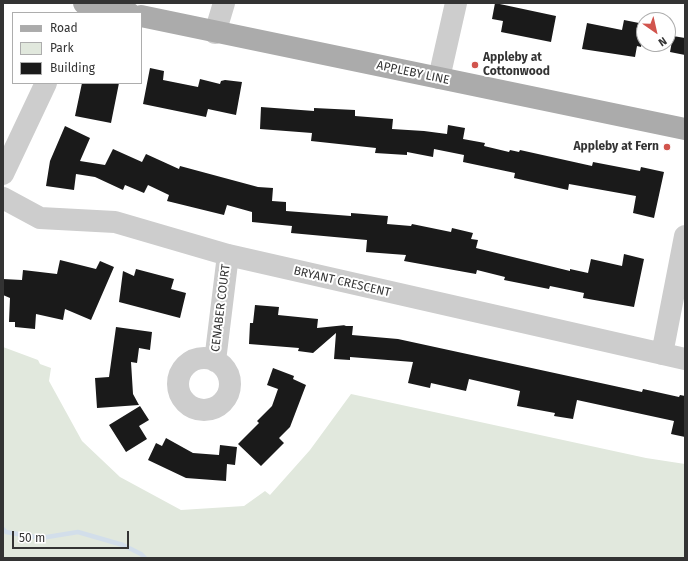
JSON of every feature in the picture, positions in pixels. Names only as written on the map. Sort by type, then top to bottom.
[{"type":"main road","points":[[84,3],[124,12]]},
{"type":"main road","name":"APPLEBY LINE","points":[[142,16],[215,33],[685,128]]},
{"type":"street","points":[[80,12],[84,3]]},
{"type":"street","points":[[215,33],[224,3]]},
{"type":"street","points":[[439,78],[456,3]]},
{"type":"street","points":[[3,174],[46,84]]},
{"type":"street","name":"BRYANT CRESCENT","points":[[3,198],[40,218],[115,222],[228,256],[685,359]]},
{"type":"street","points":[[662,354],[685,236]]},
{"type":"street","name":"CENABER COURT","points":[[215,361],[228,256]]},
{"type":"green space","points":[[3,347],[38,360],[40,364],[51,368],[49,381],[82,441],[120,477],[181,510],[244,506],[265,491],[270,495],[310,450],[351,394],[646,458],[685,464],[685,558],[3,558]]},
{"type":"building","points":[[495,3],[556,16],[551,42],[501,32],[503,21],[492,19]]},
{"type":"building","points":[[624,20],[636,22],[635,57],[582,49],[587,23],[622,30]]},
{"type":"building","points":[[676,36],[685,38],[685,55],[670,52],[676,52]]},
{"type":"building","points":[[150,68],[164,71],[163,80],[198,87],[200,79],[220,84],[221,81],[225,80],[242,82],[236,115],[208,109],[206,117],[143,104]]},
{"type":"building","points":[[82,84],[119,84],[111,123],[75,116]]},
{"type":"building","points":[[261,107],[314,111],[314,108],[355,110],[355,116],[393,119],[392,129],[447,134],[448,125],[465,128],[463,139],[485,143],[484,146],[509,152],[510,150],[519,152],[520,150],[592,166],[593,162],[640,171],[641,167],[664,172],[654,218],[633,213],[636,196],[569,184],[568,190],[514,178],[515,173],[463,162],[464,155],[434,149],[433,157],[407,152],[407,155],[375,153],[376,148],[311,141],[312,133],[260,129]]},
{"type":"building","points":[[65,126],[90,138],[80,161],[105,165],[113,149],[142,162],[146,154],[179,169],[180,166],[258,187],[273,188],[272,201],[286,202],[286,211],[351,216],[351,213],[388,216],[387,224],[411,226],[412,224],[451,232],[452,228],[473,233],[471,239],[478,240],[476,248],[570,271],[570,269],[588,273],[591,259],[622,266],[624,254],[644,259],[634,307],[583,298],[584,293],[550,286],[549,289],[504,280],[505,277],[477,270],[476,274],[404,261],[406,255],[366,252],[367,240],[291,233],[292,226],[252,222],[252,212],[227,205],[224,215],[167,201],[169,195],[148,185],[144,193],[125,185],[123,190],[95,177],[76,174],[74,190],[46,186],[50,161]]},
{"type":"building","points":[[60,260],[96,269],[100,261],[114,267],[91,320],[65,309],[63,320],[36,314],[35,329],[15,327],[15,322],[9,322],[10,298],[3,295],[3,279],[22,280],[23,270],[57,274]]},
{"type":"building","points":[[136,269],[174,279],[171,289],[186,293],[180,318],[119,302],[123,271],[134,276]]},
{"type":"building","points":[[255,305],[279,307],[278,315],[318,319],[317,328],[346,325],[344,326],[353,326],[352,335],[398,339],[642,392],[643,389],[679,397],[680,395],[685,396],[685,437],[671,434],[674,421],[577,400],[573,419],[554,416],[555,413],[517,406],[520,391],[469,379],[466,391],[431,383],[430,388],[408,383],[413,362],[350,357],[350,360],[334,359],[336,333],[313,353],[298,351],[299,348],[249,344],[250,323],[253,323]]},
{"type":"building","points":[[116,327],[152,332],[150,350],[139,348],[137,363],[131,362],[133,394],[139,405],[97,408],[95,378],[109,377]]},
{"type":"building","points":[[273,368],[294,376],[293,379],[306,385],[290,427],[279,438],[284,443],[261,466],[238,444],[259,423],[257,421],[272,406],[278,389],[267,385]]},
{"type":"building","points":[[140,406],[149,420],[139,426],[147,439],[126,452],[109,425]]},
{"type":"building","points":[[166,438],[193,453],[219,455],[220,445],[237,447],[235,465],[227,464],[226,481],[186,478],[148,460],[156,443],[162,446]]},
{"type":"waterway","points":[[3,529],[6,532],[41,538],[78,532],[123,545],[141,554],[145,558]]},
{"type":"place","name":"Appleby at Cottonwood","points":[[475,65]]},
{"type":"place","name":"Appleby at Fern","points":[[667,147]]}]
